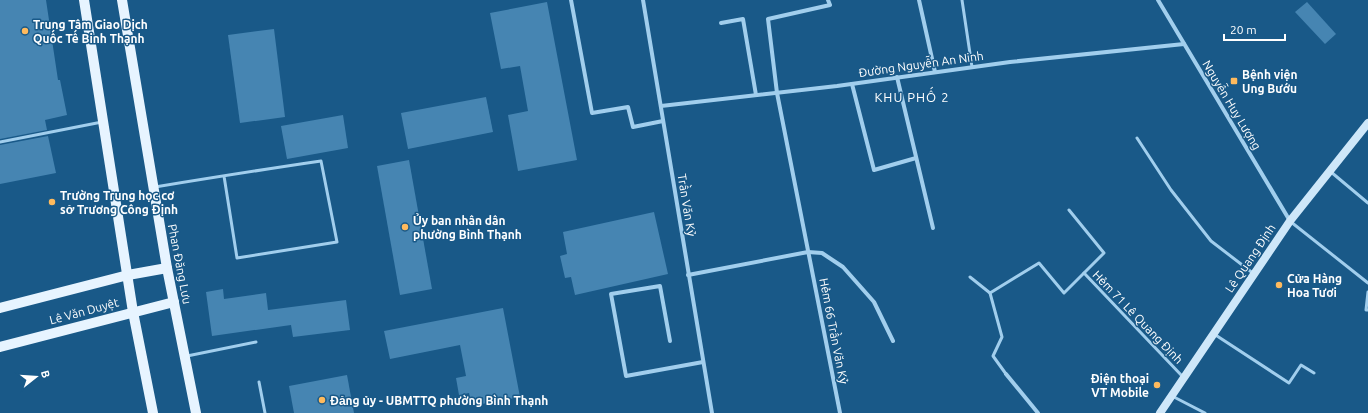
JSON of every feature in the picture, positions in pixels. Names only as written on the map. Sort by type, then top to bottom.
[{"type":"main road","points":[[84,0],[133,312],[153,413]]},
{"type":"main road","name":"Phan Đăng Lưu","points":[[122,0],[167,268],[186,356],[196,413]]},
{"type":"main road","name":"Lê Quang Định","points":[[1160,413],[1290,221],[1368,123]]},
{"type":"main road","name":"Lê Văn Duyệt","points":[[0,308],[128,275],[167,268]]},
{"type":"main road","name":"Lê Văn Duyệt","points":[[0,347],[174,302]]},
{"type":"street","points":[[571,0],[592,113],[628,107],[633,127],[663,121]]},
{"type":"street","name":"Trần Văn Kỷ","points":[[643,0],[712,413]]},
{"type":"street","name":"Hẻm 66 Trần Văn Kỷ","points":[[828,0],[830,5],[768,19],[777,93],[840,413]]},
{"type":"street","points":[[919,0],[935,72]]},
{"type":"street","name":"Nguyễn Huy Lượng","points":[[1158,0],[1290,221]]},
{"type":"street","points":[[721,23],[743,19],[756,95]]},
{"type":"street","name":"Đường Nguyễn An Ninh","points":[[661,106],[852,84],[972,67],[1184,44]]},
{"type":"street","points":[[897,77],[933,228]]},
{"type":"street","points":[[852,84],[874,170],[916,158]]},
{"type":"street","points":[[688,275],[808,252],[822,253],[843,267],[874,302],[892,341]]},
{"type":"street","points":[[670,341],[660,286],[612,294],[626,376],[703,362]]},
{"type":"street","points":[[1006,374],[1038,413]]},
{"type":"lane","points":[[962,0],[972,67]]},
{"type":"lane","points":[[0,142],[104,122]]},
{"type":"lane","points":[[1137,138],[1172,190],[1211,241],[1254,274]]},
{"type":"lane","points":[[154,188],[224,176],[321,161],[337,242],[237,258],[224,176]]},
{"type":"lane","points":[[1330,170],[1368,203]]},
{"type":"lane","points":[[1069,210],[1104,253],[1084,273]]},
{"type":"lane","points":[[1290,221],[1368,283]]},
{"type":"lane","name":"Hẻm 71 Lê Quang Định","points":[[990,293],[1039,263],[1064,293],[1084,273],[1184,378]]},
{"type":"lane","points":[[970,277],[990,293],[1002,337],[993,356],[1006,374]]},
{"type":"lane","points":[[1368,292],[1366,310],[1368,310]]},
{"type":"lane","points":[[1214,334],[1289,383],[1301,366],[1314,373]]},
{"type":"lane","points":[[186,356],[256,342]]},
{"type":"lane","points":[[259,382],[265,413]]},
{"type":"lane","points":[[1172,396],[1205,413]]},
{"type":"building","points":[[0,0],[46,0],[58,80],[60,80],[67,115],[45,120],[47,130],[0,139]]},
{"type":"building","points":[[547,2],[577,160],[518,171],[508,115],[528,111],[520,66],[501,69],[490,13]]},
{"type":"building","points":[[1307,2],[1336,34],[1325,44],[1295,12]]},
{"type":"building","points":[[274,29],[285,117],[240,123],[228,35]]},
{"type":"building","points":[[486,97],[493,132],[408,149],[401,113]]},
{"type":"building","points":[[343,115],[348,148],[287,159],[281,126]]},
{"type":"building","points":[[48,136],[56,173],[0,184],[0,145]]},
{"type":"building","name":"Ủy ban nhân dân phường Bình Thạnh","points":[[409,160],[432,289],[400,295],[377,166]]},
{"type":"building","points":[[654,212],[668,274],[575,295],[571,277],[565,278],[560,256],[567,254],[563,232]]},
{"type":"building","points":[[223,289],[224,299],[266,293],[268,310],[346,300],[350,330],[293,337],[291,325],[212,336],[206,292]]},
{"type":"building","points":[[503,308],[520,397],[471,406],[469,393],[459,395],[456,378],[466,376],[460,345],[390,359],[384,331]]},
{"type":"building","name":"Đảng ủy - UBMTTQ phường Bình Thạnh","points":[[347,375],[354,413],[294,413],[289,386]]},
{"type":"place","name":"Trung Tâm Giao Dịch Quốc Tế Binh Thạnh","points":[[25,31]]},
{"type":"place","name":"Bệnh viện Ung Bướu","points":[[1234,81]]},
{"type":"place","name":"Trường Trung học cơ sở Trương Công Định","points":[[52,202]]},
{"type":"place","name":"Ủy ban nhân dân phường Bình Thạnh","points":[[405,227]]},
{"type":"place","name":"Cửa Hàng Hoa Tươi","points":[[1279,285]]},
{"type":"place","name":"Điện thoại VT Mobile","points":[[1157,385]]},
{"type":"place","name":"Đảng ủy - UBMTTQ phường Bình Thạnh","points":[[322,400]]},
{"type":"district","name":"KHU PHỐ 2","points":[[912,97]]}]
